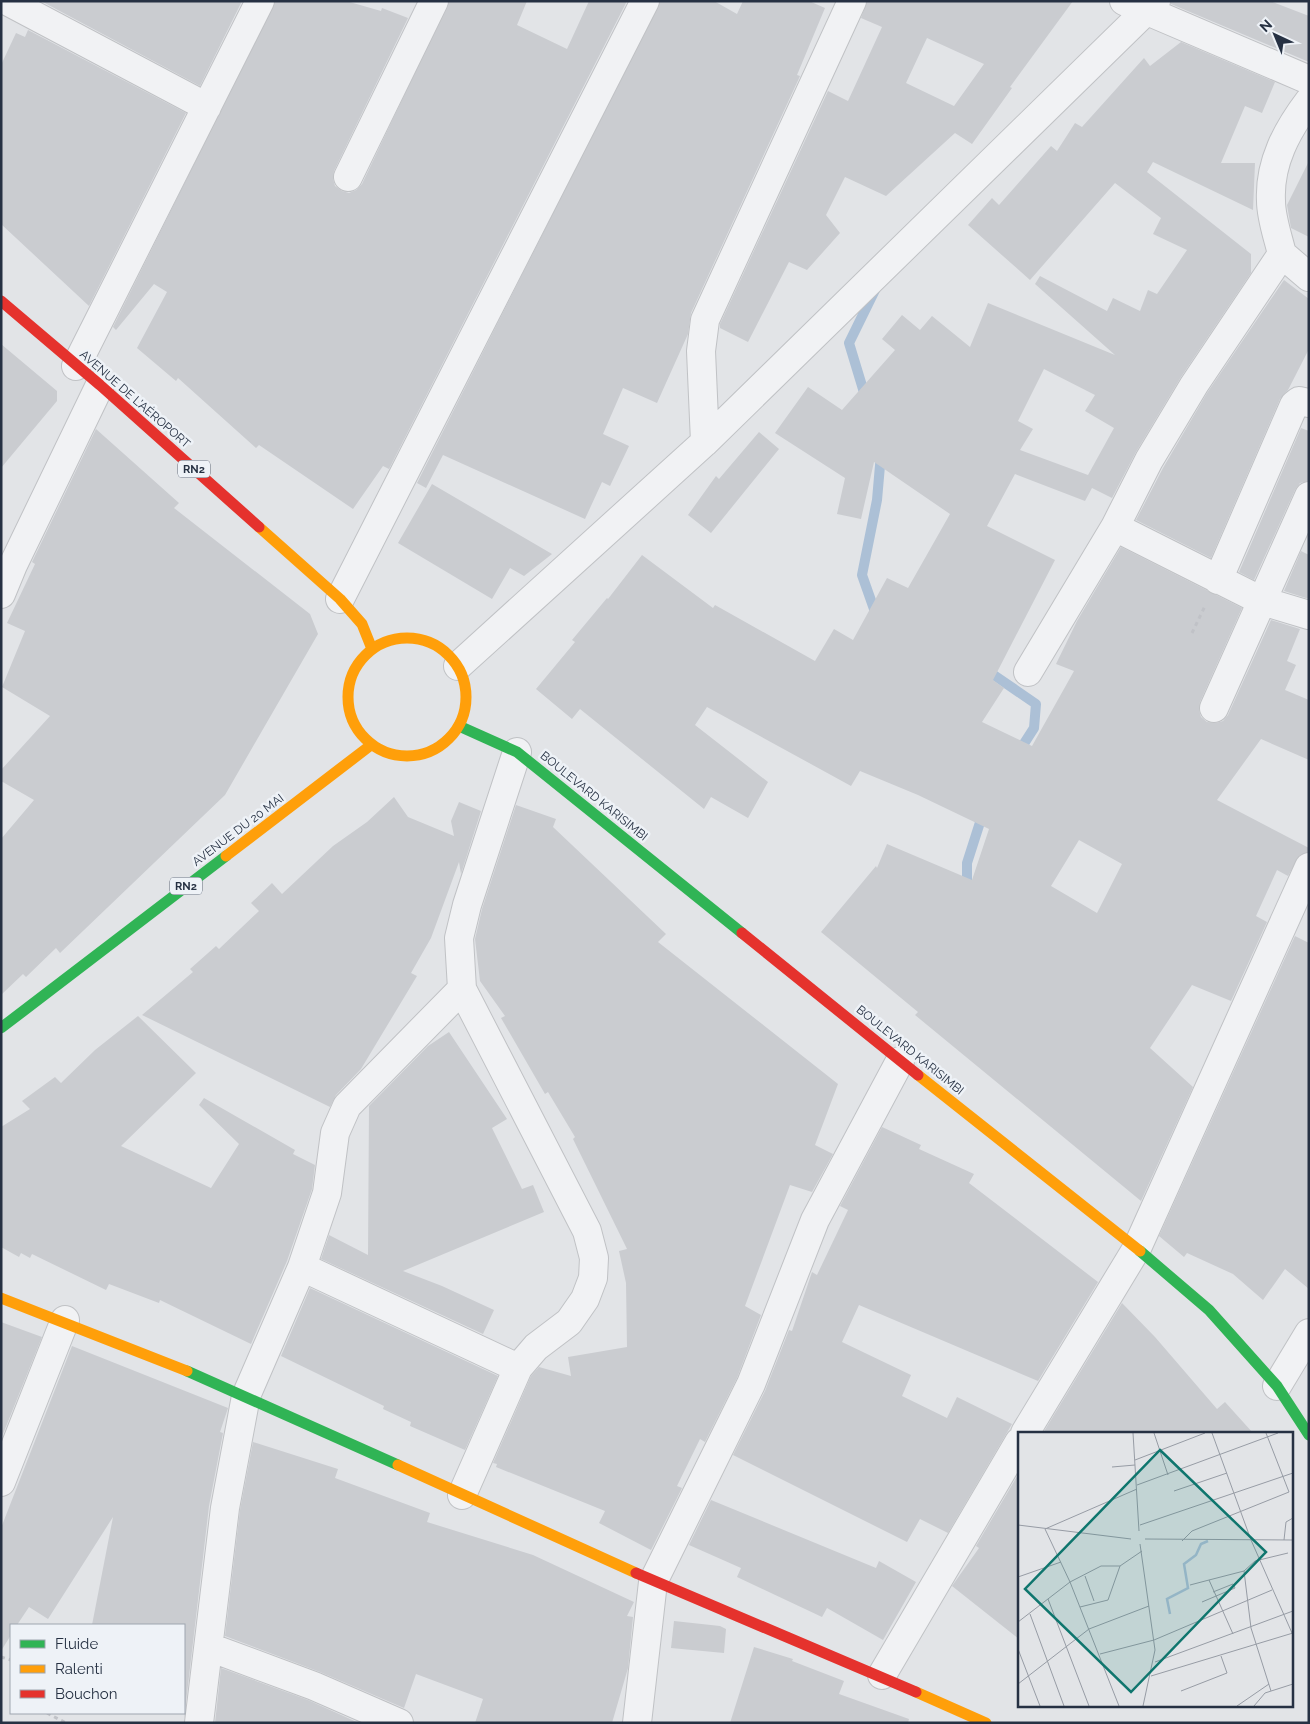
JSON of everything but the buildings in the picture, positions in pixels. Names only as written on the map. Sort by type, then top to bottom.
[{"type":"main road","name":"AVENUE DE L'AÉROPORT","points":[[1,301],[100,385],[340,599],[362,624],[372,649]]},
{"type":"main road","points":[[409,637],[428,641],[446,651],[458,666],[464,681],[466,696],[464,711],[459,726],[446,741],[434,748],[410,756],[390,754],[371,745],[360,734],[352,720],[348,705],[348,689],[356,667],[372,649],[390,640],[409,637]]},
{"type":"main road","name":"BOULEVARD KARISIMBI","points":[[459,726],[517,752],[900,1061],[1137,1248],[1209,1310],[1277,1386],[1309,1435]]},
{"type":"main road","name":"AVENUE DU 20 MAI","points":[[1,1028],[371,745]]},
{"type":"main road","points":[[1,1298],[64,1320],[246,1396],[653,1582],[882,1675],[986,1723]]},
{"type":"street","points":[[1,12],[7,1],[207,108]]},
{"type":"street","points":[[76,366],[260,1]]},
{"type":"street","points":[[348,176],[434,1]]},
{"type":"street","points":[[340,599],[645,1]]},
{"type":"street","points":[[706,442],[701,350],[705,320],[852,1]]},
{"type":"street","points":[[458,666],[706,442],[1142,5],[1309,80]]},
{"type":"street","points":[[1309,101],[1294,121],[1279,150],[1271,176],[1270,202],[1282,254],[1309,277]]},
{"type":"street","points":[[1028,672],[1115,527],[1149,460],[1194,385],[1282,254]]},
{"type":"street","points":[[1,594],[100,385]]},
{"type":"street","points":[[1218,580],[1294,405],[1299,401],[1309,403]]},
{"type":"street","points":[[1214,708],[1309,496]]},
{"type":"street","points":[[1115,527],[1262,601],[1309,615]]},
{"type":"street","points":[[462,1495],[518,1368],[536,1347],[569,1322],[585,1299],[593,1278],[594,1258],[587,1231],[462,989],[459,938],[466,905],[517,752]]},
{"type":"street","points":[[1026,1432],[1137,1248],[1309,867]]},
{"type":"street","points":[[199,1723],[225,1508],[246,1396],[302,1267],[326,1193],[335,1133],[348,1106],[462,989]]},
{"type":"street","points":[[636,1723],[653,1582],[751,1384],[815,1220],[900,1061]]},
{"type":"street","points":[[302,1267],[518,1368]]},
{"type":"street","points":[[1,1482],[64,1320]]},
{"type":"street","points":[[1277,1386],[1309,1333]]},
{"type":"street","points":[[882,1675],[1018,1444]]},
{"type":"street","points":[[209,1647],[314,1686],[399,1723]]},
{"type":"path","points":[[49,1714],[66,1723]]},
{"type":"waterway","points":[[866,399],[849,343],[875,290]]},
{"type":"waterway","points":[[881,454],[877,500],[862,575],[874,609],[882,613]]},
{"type":"waterway","points":[[985,669],[1036,704],[1034,728],[1018,753]]},
{"type":"waterway","points":[[967,891],[967,863],[983,813]]},
{"type":"traffic: fast","points":[[459,726],[517,752],[742,933]]},
{"type":"traffic: fast","points":[[1,1028],[226,856]]},
{"type":"traffic: fast","points":[[1140,1251],[1209,1310],[1277,1386],[1309,1435]]},
{"type":"traffic: fast","points":[[187,1371],[398,1465]]},
{"type":"traffic: slow","points":[[259,527],[340,599],[362,624],[372,649]]},
{"type":"traffic: slow","points":[[407,638],[430,643],[449,655],[461,674],[466,697],[461,720],[449,739],[430,751],[407,756],[384,751],[365,739],[353,720],[348,697],[353,674],[365,655],[384,643],[407,638]]},
{"type":"traffic: slow","points":[[226,856],[371,745]]},
{"type":"traffic: slow","points":[[918,1075],[1140,1251]]},
{"type":"traffic: slow","points":[[1,1298],[187,1371]]},
{"type":"traffic: slow","points":[[398,1465],[636,1573]]},
{"type":"traffic: slow","points":[[916,1692],[986,1723]]},
{"type":"traffic: jam","points":[[1,301],[100,385],[259,527]]},
{"type":"traffic: jam","points":[[742,933],[918,1075]]},
{"type":"traffic: jam","points":[[636,1573],[916,1692]]}]
